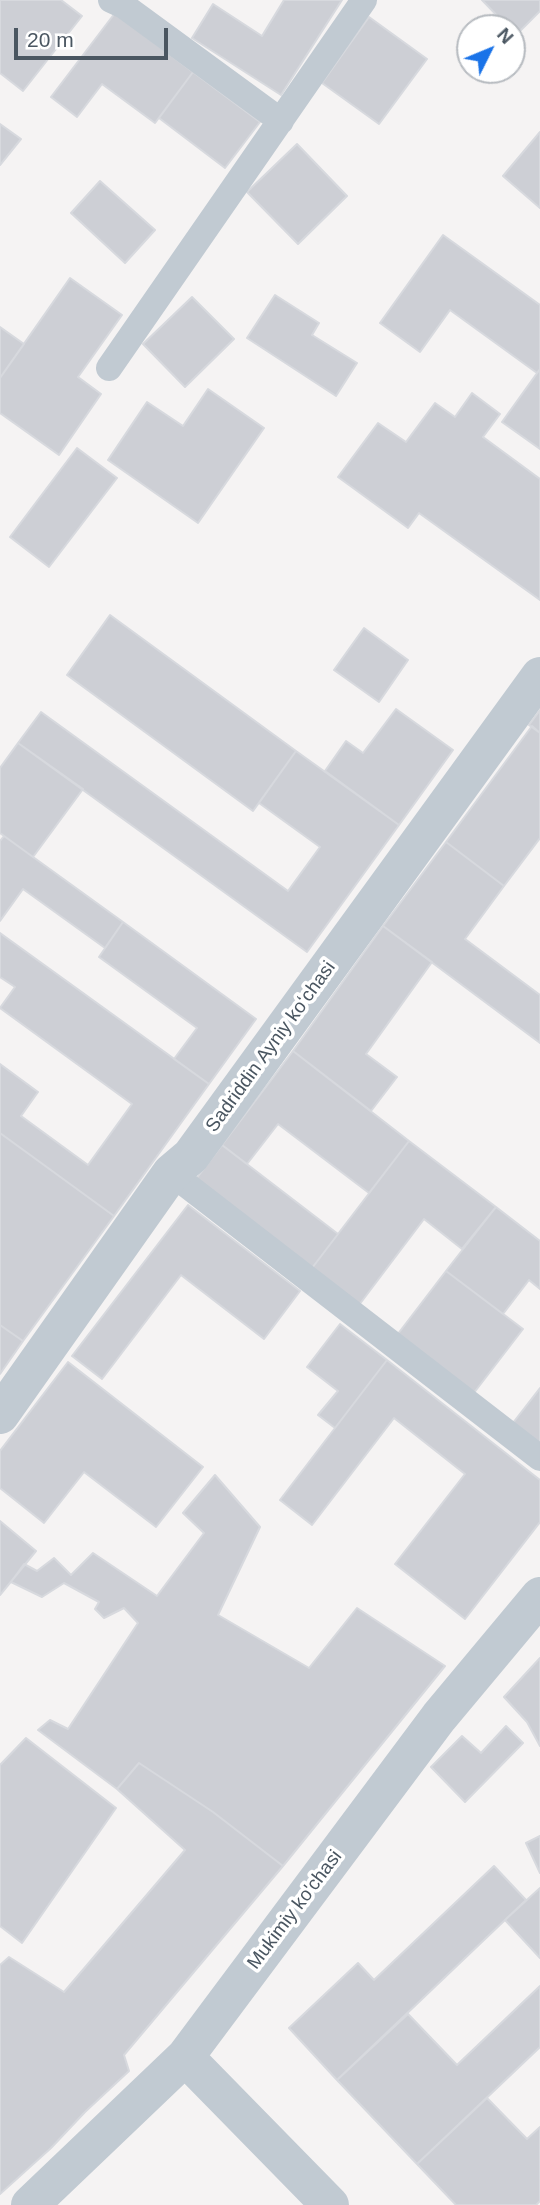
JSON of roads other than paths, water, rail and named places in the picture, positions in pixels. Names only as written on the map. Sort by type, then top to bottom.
[{"type":"street","name":"Sadriddin Ayniy koʻchasi","points":[[0,1415],[172,1173],[191,1156],[540,676]]},
{"type":"street","name":"Mukimiy ko'chasi","points":[[30,2205],[185,2057],[439,1717],[540,1596]]},
{"type":"street","points":[[185,2057],[330,2205]]},
{"type":"lane","points":[[111,0],[124,6],[281,121]]},
{"type":"lane","points":[[109,368],[364,0]]},
{"type":"lane","points":[[172,1173],[540,1458]]}]
